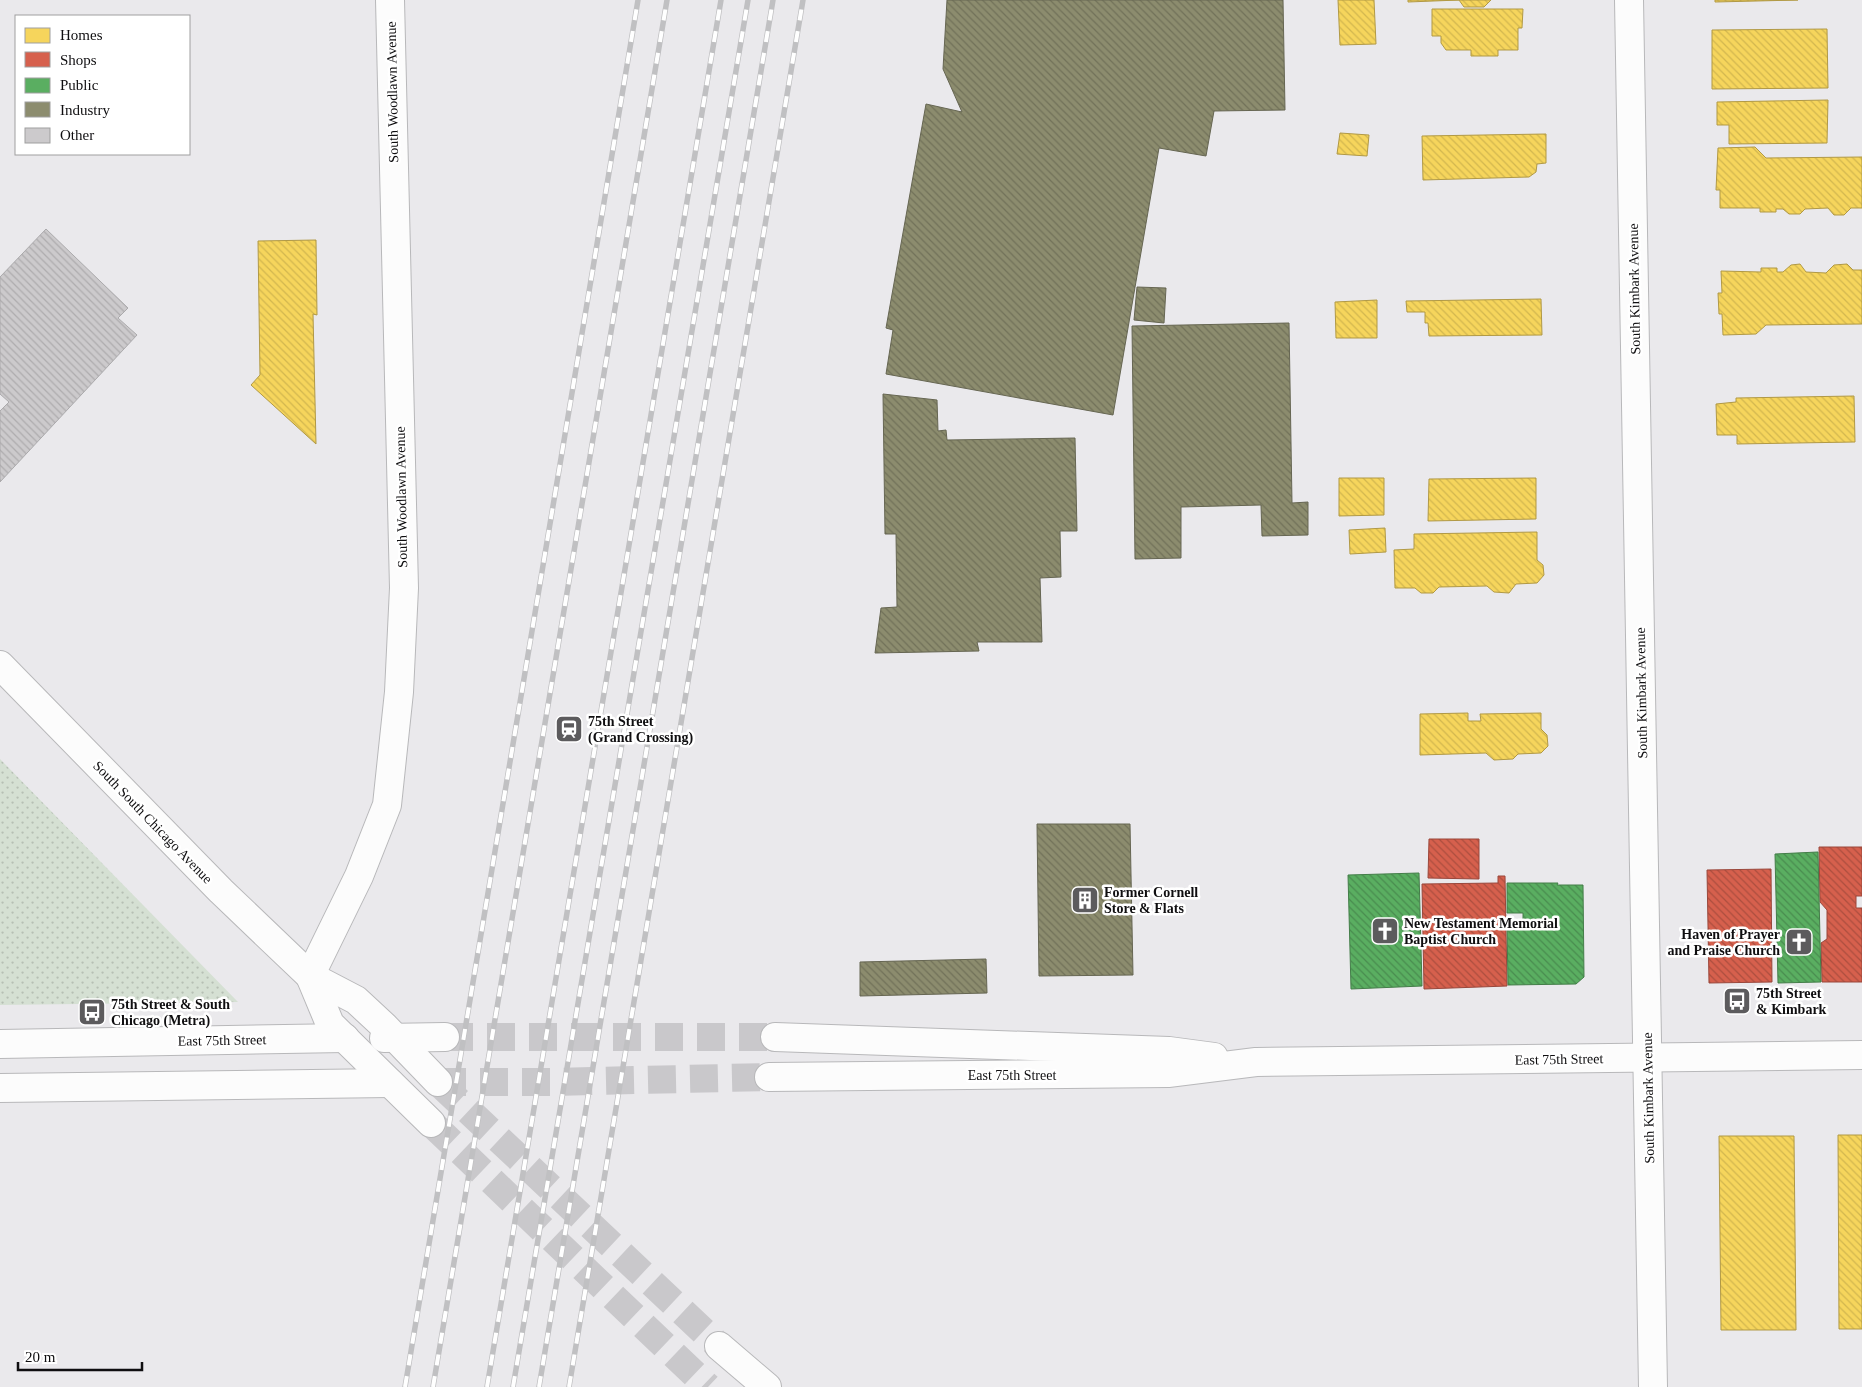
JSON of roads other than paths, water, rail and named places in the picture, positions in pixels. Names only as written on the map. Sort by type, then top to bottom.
[{"type":"street","name":"South Woodlawn Avenue","points":[[310,976],[359,876],[387,805],[399,692],[404,588],[390,0]]},
{"type":"street","name":"South Kimbark Avenue","points":[[1629,0],[1654,1387]]},
{"type":"street","name":"South South Chicago Avenue","points":[[0,665],[221,891],[310,976],[356,1000],[438,1082],[390,1083]]},
{"type":"street","name":"South South Chicago Avenue","points":[[310,976],[330,1024],[431,1123]]},
{"type":"street","name":"East 75th Street","points":[[0,1044],[445,1037]]},
{"type":"street","name":"East 75th Street","points":[[775,1037],[1169,1052],[1256,1062]]},
{"type":"street","name":"East 75th Street","points":[[769,1077],[1168,1073],[1256,1062],[1862,1055]]},
{"type":"street","points":[[0,1088],[390,1083]]},
{"type":"street","points":[[719,1346],[768,1387]]},
{"type":"tunnel","points":[[445,1037],[775,1037]]},
{"type":"tunnel","points":[[438,1082],[552,1082],[769,1077]]},
{"type":"tunnel","points":[[438,1082],[719,1346]]},
{"type":"tunnel","points":[[431,1123],[708,1387]]},
{"type":"railway","points":[[405,1387],[638,0]]},
{"type":"railway","points":[[433,1387],[667,0]]},
{"type":"railway","points":[[487,1387],[721,0]]},
{"type":"railway","points":[[513,1387],[748,0]]},
{"type":"railway","points":[[539,1387],[773,0]]},
{"type":"railway","points":[[569,1387],[803,0]]},
{"type":"place","name":"75th Street (Grand Crossing)","points":[[569,729]]},
{"type":"place","name":"Former Cornell Store & Flats","points":[[1085,900]]},
{"type":"place","name":"New Testament Memorial Baptist Church","points":[[1385,931]]},
{"type":"place","name":"Haven of Prayer and Praise Church","points":[[1799,942]]},
{"type":"place","name":"75th Street & Kimbark","points":[[1737,1001]]},
{"type":"place","name":"75th Street & South Chicago (Metra)","points":[[92,1012]]}]
